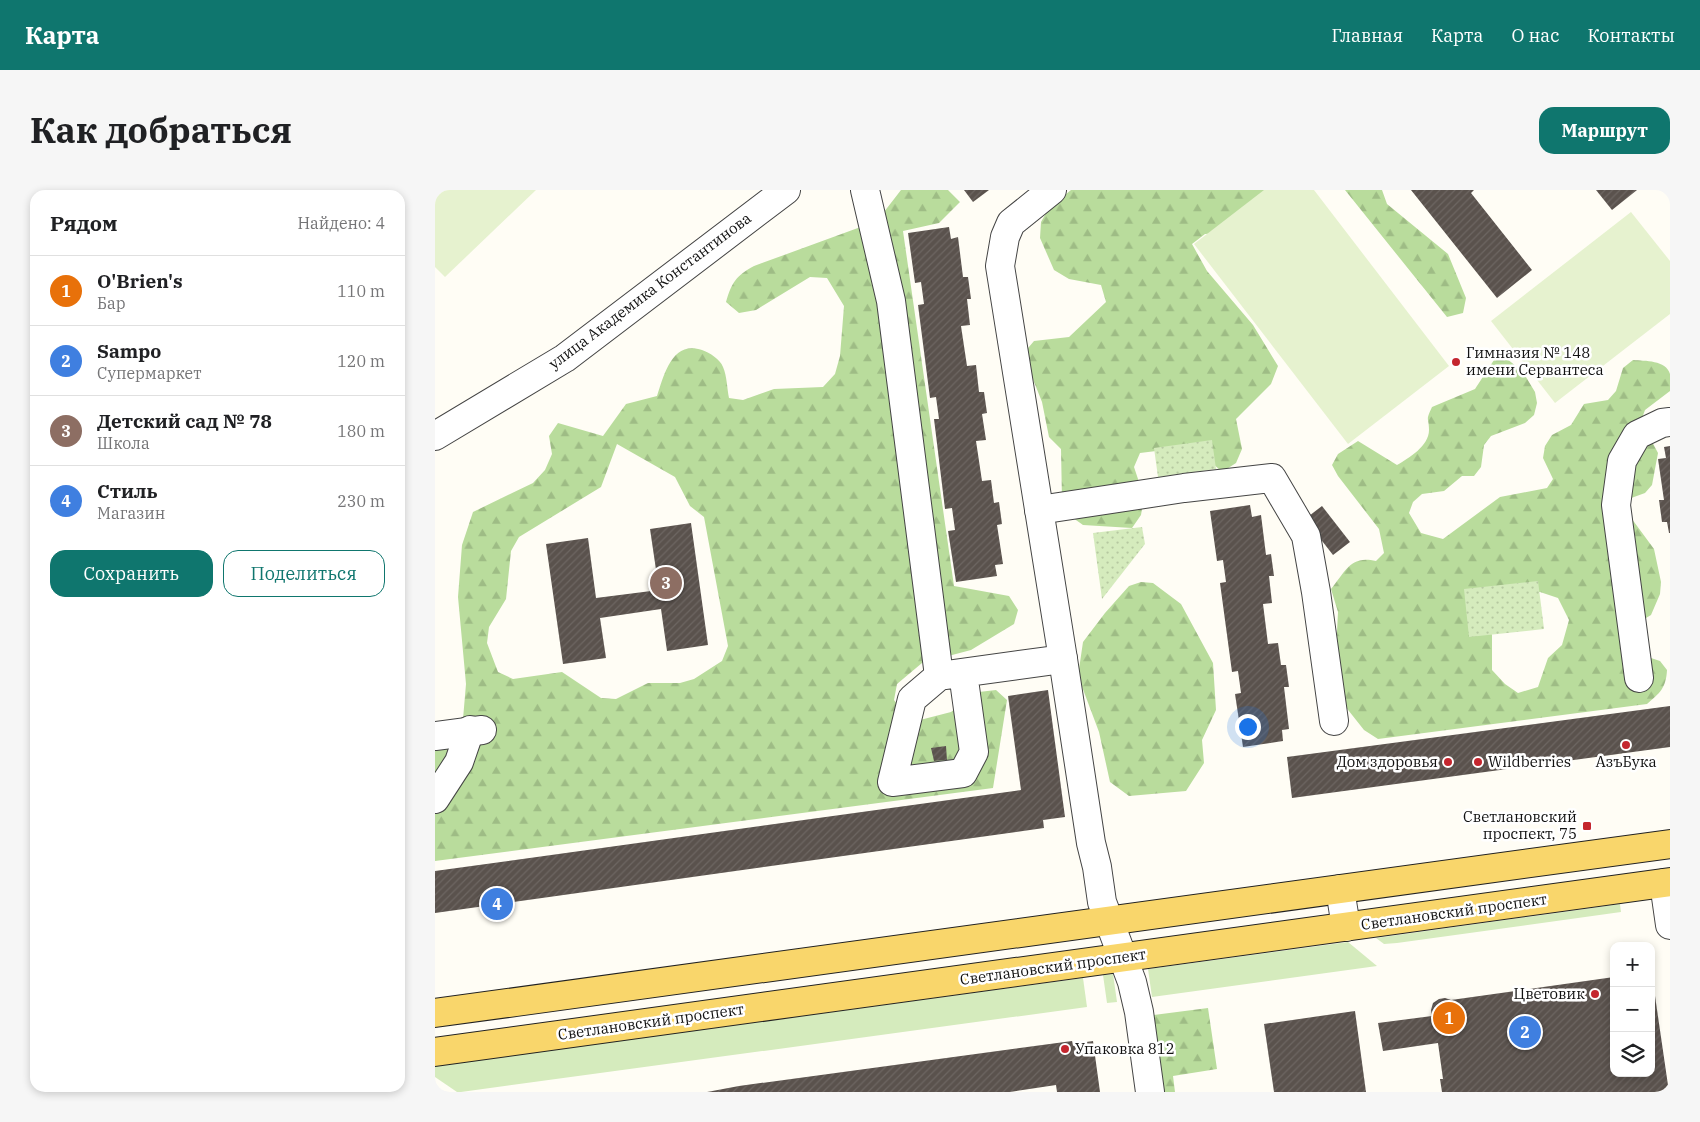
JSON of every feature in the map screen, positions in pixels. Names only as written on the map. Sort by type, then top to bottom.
[{"type":"main road","points":[[435,1013],[1670,844]]},
{"type":"main road","name":"Светлановский проспект","points":[[435,1052],[1667,883]]},
{"type":"street","name":"улица Академика Константинова","points":[[435,436],[565,358],[786,190]]},
{"type":"street","points":[[865,190],[891,301],[951,674],[1063,658]]},
{"type":"street","points":[[1052,190],[1011,223],[1005,237],[1000,266],[1091,842],[1102,902],[1132,982],[1139,1012],[1150,1092]]},
{"type":"street","points":[[1639,678],[1616,505],[1622,461],[1637,435],[1663,423],[1670,422]]},
{"type":"street","points":[[1039,510],[1184,488],[1272,478],[1306,536],[1317,592],[1334,721]]},
{"type":"street","points":[[435,736],[476,730],[459,762],[435,799]]},
{"type":"street","points":[[1667,883],[1670,924]]},
{"type":"street","points":[[1340,889],[1346,927]]},
{"type":"green space","points":[[435,190],[536,190],[445,277],[435,267]]},
{"type":"green space","points":[[901,190],[948,190],[960,202],[939,223],[903,231],[954,586],[1009,596],[1018,610],[1014,624],[971,650],[922,663],[897,684],[894,700],[904,713],[920,720],[951,712],[979,692],[996,690],[1007,700],[993,788],[435,861],[435,740],[463,719],[466,684],[458,597],[462,545],[473,512],[533,483],[545,470],[552,454],[549,436],[558,423],[603,436],[626,404],[657,396],[671,361],[683,350],[692,348],[702,350],[720,361],[725,374],[729,398],[743,400],[774,389],[823,387],[835,374],[840,356],[844,306],[827,278],[810,277],[756,310],[739,313],[726,302],[728,295],[739,277],[754,266],[877,221]],"holes":[[[617,444],[675,477],[690,506],[704,517],[728,646],[722,661],[694,679],[680,683],[648,683],[616,699],[601,698],[562,672],[513,679],[498,672],[487,643],[489,627],[506,599],[511,551],[519,537],[601,487]]]},
{"type":"green space","points":[[1071,190],[1275,190],[1238,232],[1205,234],[1192,244],[1207,271],[1253,325],[1278,366],[1271,384],[1236,419],[1242,449],[1236,463],[1222,472],[1210,461],[1205,445],[1140,453],[1134,467],[1144,497],[1141,515],[1132,528],[1083,525],[1069,515],[1062,500],[1061,449],[1049,437],[1042,402],[1023,354],[1034,341],[1069,337],[1106,302],[1101,285],[1069,279],[1054,270],[1040,238],[1041,222],[1049,208]]},
{"type":"green space","points":[[1264,190],[1314,190],[1449,366],[1348,444],[1194,244]]},
{"type":"green space","points":[[1345,190],[1382,190],[1387,204],[1448,254],[1466,298],[1463,313],[1447,317]]},
{"type":"green space","points":[[1631,212],[1670,261],[1670,314],[1555,403],[1491,321]]},
{"type":"green space","points":[[1506,358],[1523,372],[1535,392],[1537,403],[1534,415],[1525,423],[1491,436],[1484,445],[1481,467],[1474,476],[1462,476],[1444,491],[1422,494],[1413,502],[1409,513],[1421,533],[1443,539],[1500,497],[1547,488],[1553,479],[1543,458],[1545,446],[1552,435],[1571,425],[1584,404],[1608,400],[1616,391],[1623,368],[1633,360],[1655,362],[1668,369],[1670,374],[1670,391],[1645,410],[1641,421],[1658,453],[1652,485],[1645,493],[1623,501],[1626,511],[1654,549],[1661,582],[1660,594],[1651,615],[1641,621],[1627,650],[1660,661],[1667,670],[1664,686],[1647,704],[1378,739],[1364,730],[1341,701],[1336,651],[1338,612],[1331,589],[1354,562],[1360,560],[1376,561],[1384,553],[1379,529],[1338,476],[1332,465],[1338,454],[1358,441],[1397,465],[1407,459],[1418,451],[1426,441],[1429,430],[1428,417],[1432,407],[1475,389],[1494,360]],"holes":[[[1540,592],[1558,598],[1569,620],[1562,645],[1548,658],[1538,687],[1518,693],[1505,684],[1492,670],[1492,635],[1484,615],[1493,595]]]},
{"type":"green space","points":[[1212,440],[1216,469],[1158,477],[1154,448]]},
{"type":"green space","points":[[1142,527],[1145,544],[1102,599],[1093,533]]},
{"type":"green space","points":[[1538,581],[1544,629],[1469,637],[1464,589]]},
{"type":"green space","points":[[1141,582],[1153,583],[1181,604],[1213,663],[1216,710],[1202,740],[1204,763],[1186,791],[1129,796],[1110,782],[1099,732],[1078,676],[1083,642],[1129,586]]},
{"type":"green space","points":[[1620,904],[1621,912],[1397,943],[1384,944],[1376,938]]},
{"type":"green space","points":[[1348,942],[1377,966],[1152,997],[1148,969]]},
{"type":"green space","points":[[1113,974],[1117,1002],[1107,1003],[1103,975]]},
{"type":"green space","points":[[1083,978],[1087,1007],[461,1092],[457,1092],[435,1077],[435,1066]]},
{"type":"green space","points":[[1208,1008],[1217,1069],[1173,1076],[1175,1092],[1157,1092],[1146,1016]]},
{"type":"building","points":[[964,190],[989,190],[973,202]]},
{"type":"building","points":[[1411,190],[1474,190],[1471,193],[1532,270],[1497,298]]},
{"type":"building","points":[[1596,190],[1637,190],[1612,210]]},
{"type":"building","points":[[949,227],[951,239],[958,237],[963,277],[968,277],[971,299],[967,299],[970,325],[961,326],[967,366],[976,365],[979,392],[984,392],[987,413],[982,414],[986,440],[976,441],[982,481],[991,480],[994,503],[999,502],[1002,524],[997,525],[1003,564],[995,565],[997,576],[956,582],[948,531],[955,530],[952,508],[945,509],[934,419],[939,419],[936,397],[930,398],[918,305],[924,304],[921,282],[915,283],[908,233]]},
{"type":"building","points":[[1670,446],[1669,533],[1667,522],[1662,522],[1659,500],[1664,500],[1658,459],[1666,458],[1664,447]]},
{"type":"building","points":[[1250,505],[1252,517],[1261,515],[1266,555],[1271,554],[1274,576],[1269,576],[1272,603],[1263,604],[1268,644],[1278,643],[1281,665],[1286,665],[1289,687],[1284,687],[1289,729],[1282,730],[1283,741],[1243,747],[1235,694],[1241,693],[1238,671],[1232,672],[1220,583],[1226,582],[1223,560],[1217,561],[1210,511]]},
{"type":"building","points":[[1322,506],[1350,542],[1333,555],[1305,519]]},
{"type":"building","points":[[691,523],[708,645],[667,651],[661,609],[600,618],[606,658],[563,664],[546,544],[588,538],[596,598],[659,590],[650,529]]},
{"type":"building","points":[[1048,690],[1065,817],[1043,820],[1044,828],[435,913],[435,871],[1021,790],[1008,696]]},
{"type":"building","points":[[1670,706],[1670,747],[1292,798],[1287,757]]},
{"type":"building","points":[[946,746],[947,760],[934,761],[931,748]]},
{"type":"building","points":[[1610,978],[1610,1077],[1655,1077],[1655,996],[1669,1092],[1442,1092],[1440,1079],[1443,1079],[1438,1043],[1383,1051],[1378,1023],[1432,1016],[1433,1003],[1445,998],[1451,1000]]},
{"type":"building","points":[[1355,1011],[1366,1092],[1274,1092],[1264,1024]]},
{"type":"building","points":[[1072,1041],[1073,1044],[1093,1041],[1100,1092],[1057,1092],[1056,1085],[1010,1092],[707,1092],[739,1086]]},
{"type":"place","name":"Гимназия № 148 имени Сервантеса","points":[[1456,362]]},
{"type":"place","name":"Детский сад № 78","points":[[666,583]]},
{"type":"place","name":"АзъБука","points":[[1626,745]]},
{"type":"place","name":"Дом здоровья","points":[[1448,762]]},
{"type":"place","name":"Wildberries","points":[[1478,762]]},
{"type":"place","name":"Светлановский проспект, 75","points":[[1587,826]]},
{"type":"place","name":"Стиль","points":[[497,904]]},
{"type":"place","name":"Цветовик","points":[[1595,994]]},
{"type":"place","name":"O'Brien's","points":[[1449,1018]]},
{"type":"place","name":"Sampo","points":[[1525,1032]]},
{"type":"place","name":"Упаковка 812","points":[[1065,1049]]}]
